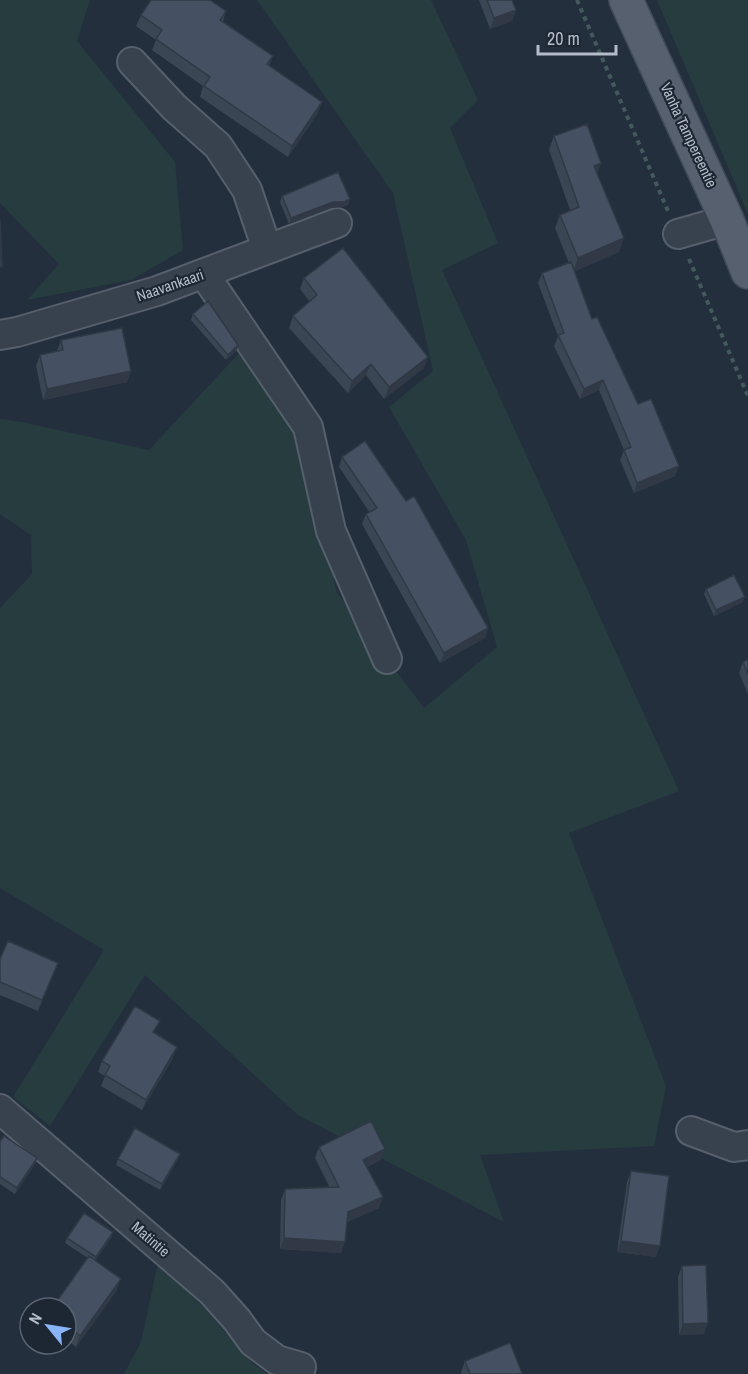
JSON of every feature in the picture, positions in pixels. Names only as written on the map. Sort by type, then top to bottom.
[{"type":"main road","name":"Vanha Tampereentie","points":[[626,0],[727,220],[748,272]]},
{"type":"street","points":[[132,62],[174,107],[218,146],[247,190],[267,249]]},
{"type":"street","points":[[678,234],[727,220]]},
{"type":"street","name":"Naavankaari","points":[[0,335],[17,333],[157,291],[337,223]]},
{"type":"street","points":[[204,274],[308,427],[331,531],[387,659]]},
{"type":"street","name":"Matintie","points":[[0,1109],[212,1292],[253,1342],[277,1360],[301,1367]]},
{"type":"street","points":[[691,1131],[734,1147],[748,1145]]},
{"type":"path","points":[[577,0],[748,396]]},
{"type":"green space","points":[[0,0],[90,0],[77,41],[175,162],[183,250],[131,280],[27,300],[59,264],[0,203]]},
{"type":"green space","points":[[257,0],[431,0],[478,100],[450,128],[498,243],[442,270],[679,791],[569,833],[666,1086],[654,1146],[480,1155],[504,1222],[298,1115],[145,975],[50,1126],[13,1097],[104,950],[0,888],[0,608],[32,574],[31,535],[0,514],[0,419],[149,450],[241,351],[310,435],[336,591],[424,708],[497,647],[466,540],[389,407],[433,371],[393,193]]},
{"type":"green space","points":[[657,0],[748,0],[748,214]]},
{"type":"green space","points":[[158,1263],[204,1308],[253,1364],[268,1374],[124,1374],[141,1342]]},
{"type":"building","points":[[151,0],[210,0],[226,11],[220,20],[273,56],[267,64],[322,102],[292,146],[204,86],[210,77],[156,39],[162,30],[141,15]]},
{"type":"building","points":[[487,0],[512,0],[516,10],[494,18]]},
{"type":"building","points":[[587,124],[601,163],[594,166],[624,238],[578,258],[560,215],[579,207],[554,136]]},
{"type":"building","points":[[338,172],[350,199],[344,202],[333,202],[291,218],[282,196]]},
{"type":"building","points":[[0,219],[2,267],[0,267]]},
{"type":"building","points":[[343,248],[428,357],[389,387],[371,364],[352,381],[293,316],[317,295],[304,278]]},
{"type":"building","points":[[571,262],[592,319],[597,317],[638,404],[651,399],[679,466],[637,483],[624,450],[631,447],[603,380],[584,389],[558,335],[564,333],[542,273]]},
{"type":"building","points":[[208,301],[238,345],[228,355],[193,314]]},
{"type":"building","points":[[122,328],[131,371],[47,389],[40,355],[63,350],[61,340]]},
{"type":"building","points":[[365,441],[406,501],[414,496],[488,628],[444,653],[366,514],[377,508],[342,457]]},
{"type":"building","points":[[734,575],[745,597],[716,610],[706,589]]},
{"type":"building","points":[[748,659],[748,674],[743,662]]},
{"type":"building","points":[[8,941],[58,963],[42,1000],[0,982],[0,959]]},
{"type":"building","points":[[135,1006],[160,1021],[153,1032],[177,1047],[146,1100],[105,1075],[110,1066],[102,1061]]},
{"type":"building","points":[[371,1121],[385,1149],[363,1160],[383,1197],[348,1212],[345,1242],[284,1238],[285,1189],[339,1187],[319,1147]]},
{"type":"building","points":[[135,1128],[180,1154],[162,1184],[118,1159]]},
{"type":"building","points":[[4,1136],[37,1158],[17,1188],[0,1177],[0,1141]]},
{"type":"building","points":[[631,1171],[669,1176],[660,1246],[621,1241]]},
{"type":"building","points":[[84,1213],[113,1232],[96,1257],[67,1238]]},
{"type":"building","points":[[89,1256],[121,1279],[80,1336],[78,1334],[78,1296],[61,1296]]},
{"type":"building","points":[[706,1265],[708,1323],[683,1324],[682,1266]]},
{"type":"building","points":[[510,1343],[522,1373],[470,1374],[465,1361]]}]
